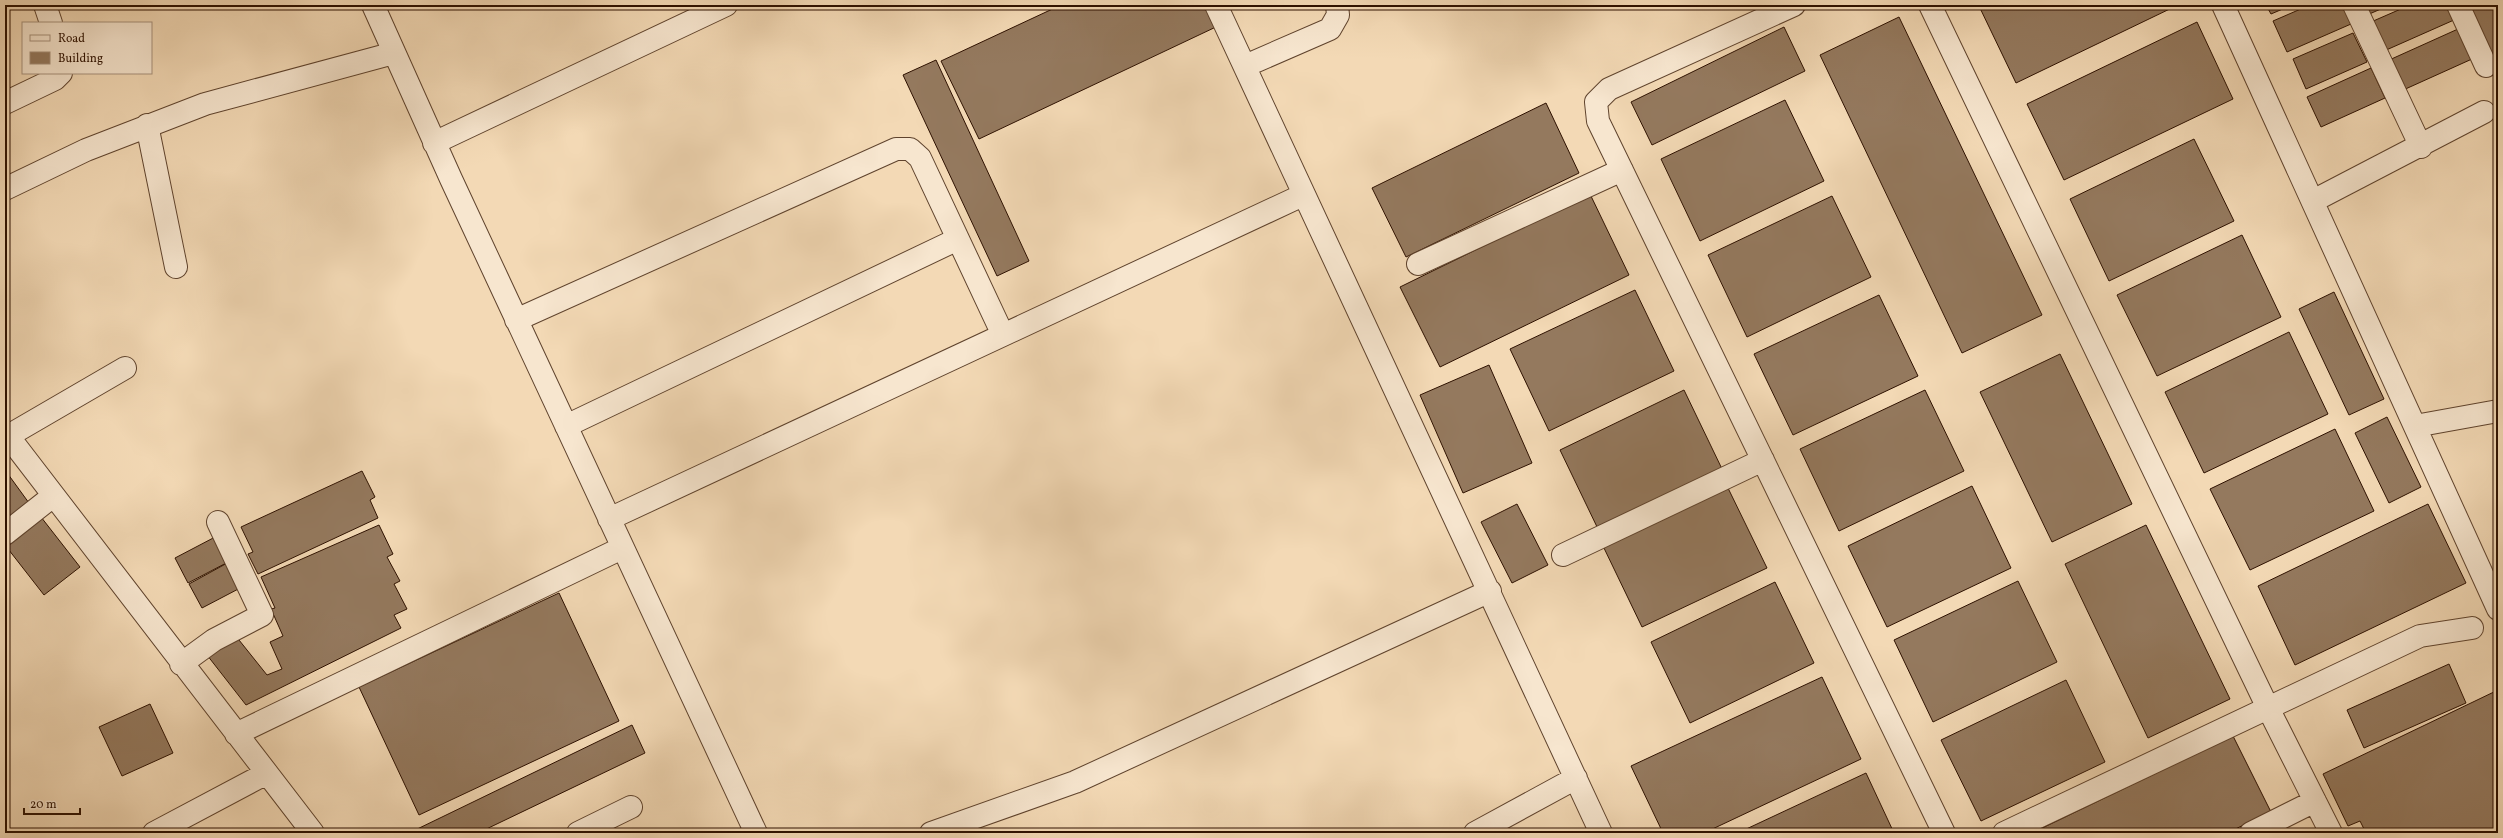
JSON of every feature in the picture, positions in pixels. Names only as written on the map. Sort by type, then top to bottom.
[{"type":"street","points":[[45,5],[51,22]]},
{"type":"street","points":[[373,5],[434,143],[756,833]]},
{"type":"street","points":[[434,143],[726,5]]},
{"type":"street","points":[[1216,5],[1303,195],[1490,591],[1601,833]]},
{"type":"street","points":[[1245,66],[1330,29],[1338,15],[1337,5]]},
{"type":"street","points":[[1794,5],[1609,89],[1596,102],[1598,121],[1944,833]]},
{"type":"street","points":[[1930,5],[2268,708],[2331,833]]},
{"type":"street","points":[[2223,5],[2498,610]]},
{"type":"street","points":[[2354,5],[2421,147]]},
{"type":"street","points":[[2458,5],[2486,66]]},
{"type":"street","points":[[5,189],[86,150],[147,125],[205,104],[394,52]]},
{"type":"street","points":[[5,103],[56,79],[60,74]]},
{"type":"street","points":[[2313,201],[2421,147],[2484,112]]},
{"type":"street","points":[[147,125],[176,267]]},
{"type":"street","points":[[516,320],[896,149],[910,149],[920,158],[1003,335]]},
{"type":"street","points":[[1418,264],[1622,170]]},
{"type":"street","points":[[609,520],[1303,195]]},
{"type":"street","points":[[566,426],[958,239]]},
{"type":"street","points":[[125,368],[6,434],[181,664],[313,833]]},
{"type":"street","points":[[2415,426],[2498,411]]},
{"type":"street","points":[[1563,555],[1763,460]]},
{"type":"street","points":[[5,534],[53,496]]},
{"type":"street","points":[[181,664],[214,640],[262,615],[218,522]]},
{"type":"street","points":[[236,734],[622,548]]},
{"type":"street","points":[[931,833],[1075,782],[1490,591]]},
{"type":"street","points":[[2004,833],[2420,636],[2472,628]]},
{"type":"street","points":[[154,833],[267,773]]},
{"type":"street","points":[[1475,833],[1576,778]]},
{"type":"street","points":[[2250,833],[2315,801]]},
{"type":"street","points":[[578,833],[631,807]]},
{"type":"building","points":[[1061,5],[1208,5],[1218,26],[979,139],[941,61]]},
{"type":"building","points":[[2178,5],[2016,83],[1979,6]]},
{"type":"building","points":[[2266,5],[2292,5],[2271,14]]},
{"type":"building","points":[[2310,5],[2343,5],[2351,24],[2287,52],[2273,21]]},
{"type":"building","points":[[2363,5],[2390,5],[2367,15]]},
{"type":"building","points":[[2410,5],[2448,5],[2454,20],[2384,51],[2371,22]]},
{"type":"building","points":[[2467,5],[2498,6],[2498,71]]},
{"type":"building","points":[[1899,17],[2042,315],[1962,353],[1820,55]]},
{"type":"building","points":[[2197,22],[2233,99],[2064,180],[2027,104]]},
{"type":"building","points":[[1784,27],[1805,71],[1652,145],[1631,102]]},
{"type":"building","points":[[2458,29],[2472,59],[2401,91],[2387,61]]},
{"type":"building","points":[[2353,33],[2367,62],[2306,89],[2293,59]]},
{"type":"building","points":[[936,60],[1029,261],[997,276],[903,75]]},
{"type":"building","points":[[2371,68],[2385,98],[2321,127],[2307,97]]},
{"type":"building","points":[[1785,100],[1824,181],[1700,241],[1661,159]]},
{"type":"building","points":[[1546,103],[1579,173],[1406,257],[1372,188]]},
{"type":"building","points":[[2194,139],[2234,221],[2109,281],[2070,199]]},
{"type":"building","points":[[1590,194],[1629,275],[1440,367],[1400,287]]},
{"type":"building","points":[[1832,196],[1871,277],[1747,337],[1708,255]]},
{"type":"building","points":[[2242,235],[2281,317],[2157,376],[2117,295]]},
{"type":"building","points":[[1635,290],[1674,371],[1549,431],[1510,349]]},
{"type":"building","points":[[2334,292],[2384,399],[2349,415],[2299,309]]},
{"type":"building","points":[[1879,295],[1918,376],[1793,435],[1754,354]]},
{"type":"building","points":[[2289,332],[2328,414],[2204,473],[2165,392]]},
{"type":"building","points":[[2060,354],[2132,504],[2052,542],[1980,392]]},
{"type":"building","points":[[1489,365],[1532,463],[1463,493],[1420,395]]},
{"type":"building","points":[[1684,390],[1723,471],[1599,531],[1560,450]]},
{"type":"building","points":[[1925,390],[1964,471],[1839,531],[1800,449]]},
{"type":"building","points":[[2387,417],[2421,487],[2389,503],[2355,433]]},
{"type":"building","points":[[2335,429],[2374,511],[2250,570],[2210,489]]},
{"type":"building","points":[[5,470],[29,503],[5,521]]},
{"type":"building","points":[[362,471],[375,497],[370,500],[378,518],[258,574],[248,554],[253,552],[241,527]]},
{"type":"building","points":[[1727,486],[1767,568],[1642,627],[1603,546]]},
{"type":"building","points":[[1972,486],[2011,568],[1887,627],[1848,546]]},
{"type":"building","points":[[1517,504],[1548,565],[1512,583],[1481,522]]},
{"type":"building","points":[[2428,504],[2466,583],[2295,665],[2258,586]]},
{"type":"building","points":[[41,517],[80,567],[44,595],[5,545]]},
{"type":"building","points":[[379,525],[393,554],[387,557],[400,581],[394,584],[407,609],[394,615],[401,628],[246,705],[207,655],[235,635],[267,675],[282,669],[270,642],[283,636],[271,609],[275,608],[261,577]]},
{"type":"building","points":[[2146,525],[2230,699],[2148,738],[2065,564]]},
{"type":"building","points":[[217,536],[230,561],[188,583],[175,558]]},
{"type":"building","points":[[231,561],[244,586],[202,608],[189,584]]},
{"type":"building","points":[[2018,581],[2057,662],[1933,722],[1894,640]]},
{"type":"building","points":[[1775,582],[1814,663],[1690,723],[1651,642]]},
{"type":"building","points":[[559,593],[619,721],[419,815],[359,687]]},
{"type":"building","points":[[2449,664],[2466,703],[2364,748],[2347,710]]},
{"type":"building","points":[[1822,677],[1861,759],[1704,833],[1663,833],[1631,766]]},
{"type":"building","points":[[2066,680],[2105,762],[1981,821],[1941,740]]},
{"type":"building","points":[[2498,690],[2498,833],[2366,833],[2360,821],[2348,826],[2323,774]]},
{"type":"building","points":[[150,704],[173,753],[122,776],[99,727]]},
{"type":"building","points":[[632,725],[645,753],[478,833],[409,833]]},
{"type":"building","points":[[2233,736],[2271,812],[2227,833],[2032,833]]},
{"type":"building","points":[[1866,773],[1894,833],[1743,833],[1742,831]]}]
